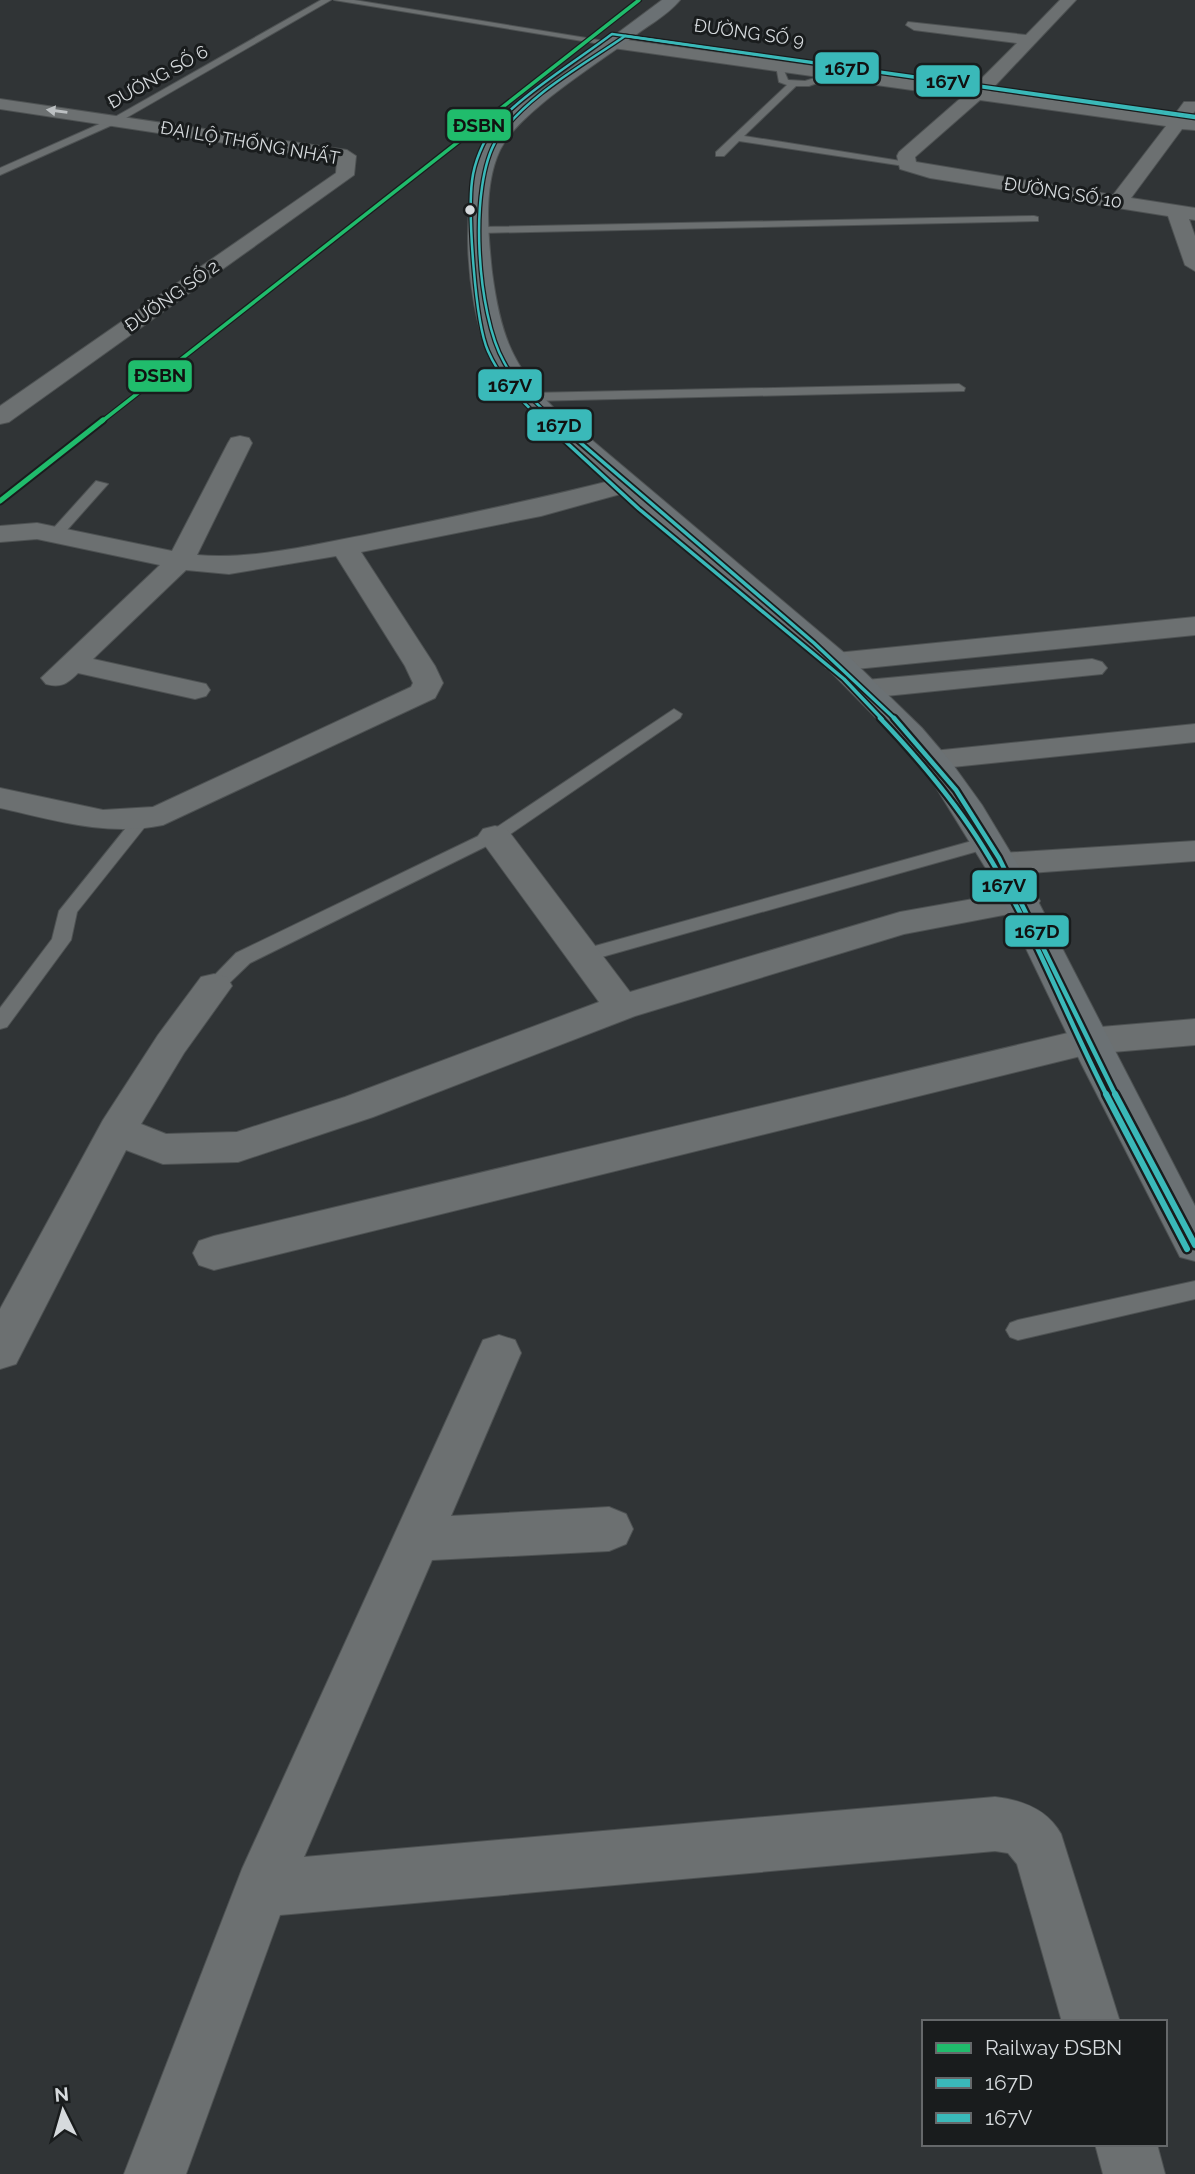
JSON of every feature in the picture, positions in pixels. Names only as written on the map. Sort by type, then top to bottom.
[{"type":"main road","points":[[672,0],[520,114],[495,142],[481,180],[480,230],[491,334],[504,363],[530,397],[626,485],[866,689],[933,760],[996,853],[1023,901],[1089,1041],[1195,1245]]},
{"type":"street","points":[[906,165],[906,156],[979,91],[1068,0]]},
{"type":"street","points":[[914,25],[1030,40]]},
{"type":"street","name":"ĐƯỜNG SỐ 9","points":[[619,39],[779,68],[979,91]]},
{"type":"street","name":"ĐƯỜNG SỐ 9","points":[[619,39],[1187,120]]},
{"type":"street","points":[[1118,202],[1187,120],[1195,100]]},
{"type":"street","name":"ĐẠI LỘ THỐNG NHẤT","points":[[0,104],[347,156],[345,175],[0,123]]},
{"type":"street","points":[[190,151],[214,135]]},
{"type":"street","name":"ĐƯỜNG SỐ 10","points":[[906,165],[930,172],[1185,213]]},
{"type":"street","name":"ĐƯỜNG SỐ 2","points":[[0,417],[345,175]]},
{"type":"street","points":[[1185,213],[1195,265]]},
{"type":"street","points":[[195,690],[64,670],[180,561],[240,443]]},
{"type":"street","points":[[0,534],[19,530],[180,561],[211,565],[250,564],[541,508],[626,485]]},
{"type":"street","points":[[0,798],[115,822],[139,823],[163,815],[424,692],[428,683],[420,666],[344,547]]},
{"type":"street","points":[[836,662],[1195,626]]},
{"type":"street","points":[[866,689],[1093,668]]},
{"type":"street","points":[[933,760],[1195,733]]},
{"type":"street","points":[[495,836],[622,1007]]},
{"type":"street","points":[[996,853],[1195,851]]},
{"type":"street","points":[[117,1130],[163,1149],[239,1147],[359,1107],[622,1007],[900,923],[1023,901]]},
{"type":"street","points":[[0,1351],[117,1130],[172,1044],[214,986]]},
{"type":"street","points":[[214,1253],[1089,1041],[1195,1032]]},
{"type":"street","points":[[155,2174],[262,1889],[499,1353]]},
{"type":"street","points":[[417,1539],[609,1530]]},
{"type":"street","points":[[262,1889],[995,1824],[1015,1827],[1034,1836],[1042,1853],[1090,2020]]},
{"type":"street","points":[[1127,2146],[1134,2174]]},
{"type":"lane","name":"ĐƯỜNG SỐ 6","points":[[0,172],[116,120],[327,0]]},
{"type":"lane","name":"ĐƯỜNG SỐ 9","points":[[338,0],[619,39]]},
{"type":"lane","name":"ĐƯỜNG SỐ 9","points":[[380,0],[619,39]]},
{"type":"lane","points":[[779,68],[784,82],[792,85]]},
{"type":"lane","points":[[720,154],[792,85],[834,75]]},
{"type":"lane","points":[[737,138],[906,165]]},
{"type":"lane","points":[[480,230],[1034,219]]},
{"type":"lane","points":[[530,397],[959,388]]},
{"type":"lane","points":[[55,535],[101,484]]},
{"type":"lane","points":[[214,986],[243,958],[495,836],[674,714]]},
{"type":"lane","points":[[0,1022],[61,940],[68,911],[139,823]]},
{"type":"lane","points":[[584,956],[996,853]]},
{"type":"lane","points":[[1018,1330],[1195,1290]]},
{"type":"rail line","name":"ĐSBN","points":[[0,501],[639,0]]},
{"type":"transit line","name":"167V","points":[[1187,1249],[1081,1045],[1015,905],[983,847],[926,766],[844,679],[639,509],[524,403],[497,368],[487,349],[480,323],[470,205],[472,178],[482,148],[494,127],[514,108],[612,34],[1195,116]]},
{"type":"transit line","name":"167D","points":[[1195,118],[625,36],[539,97],[509,124],[488,157],[482,173],[479,196],[480,244],[486,299],[497,346],[513,376],[550,416],[855,679],[931,758],[979,823],[999,858],[1101,1066],[1195,1245]]}]
